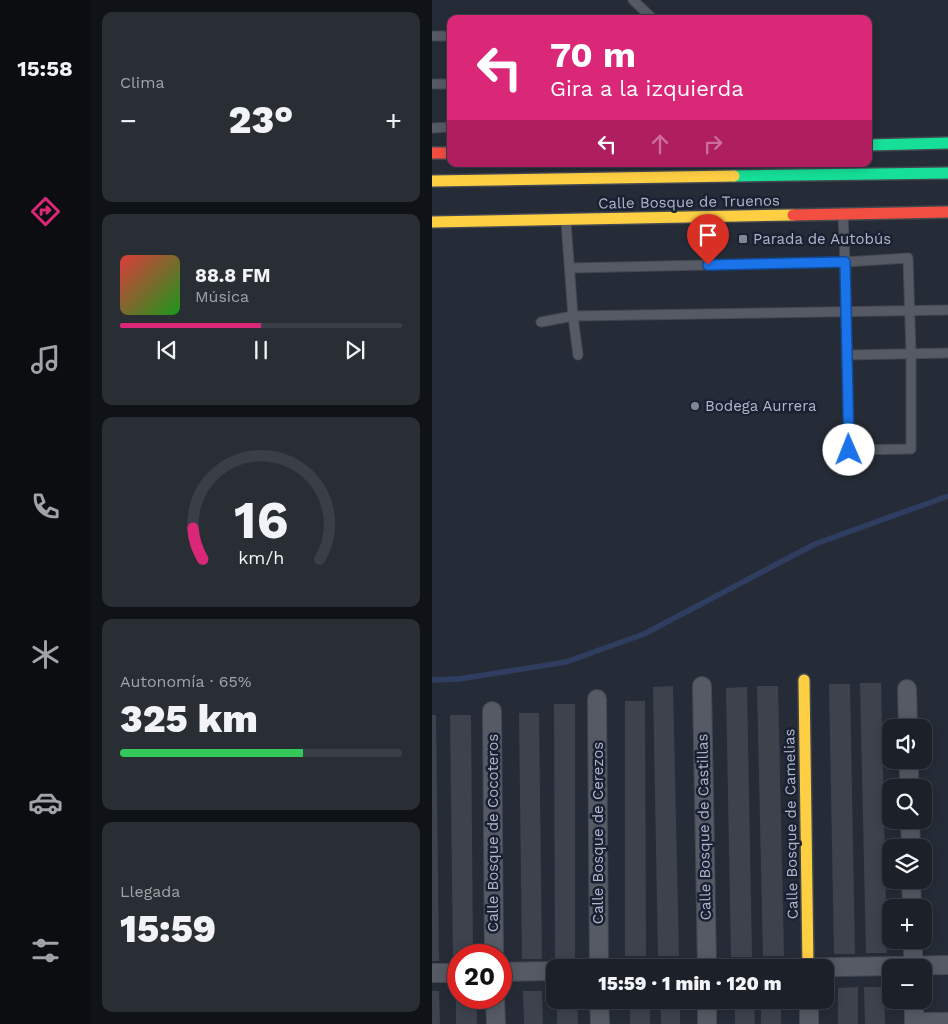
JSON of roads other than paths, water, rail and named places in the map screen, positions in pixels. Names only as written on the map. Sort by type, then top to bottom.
[{"type":"street","points":[[872,145],[948,143]]},
{"type":"street","points":[[432,153],[447,153]]},
{"type":"street","points":[[432,181],[948,173]]},
{"type":"street","name":"Calle Bosque de Truenos","points":[[432,222],[948,212]]},
{"type":"street","name":"Calle Bosque de Camelias","points":[[804,680],[808,959]]},
{"type":"street","name":"Calle Bosque de Castillas","points":[[702,686],[707,959]]},
{"type":"street","points":[[907,689],[908,719]]},
{"type":"street","name":"Calle Bosque de Cerezos","points":[[597,699],[599,959]]},
{"type":"street","name":"Calle Bosque de Cocoteros","points":[[492,711],[494,944]]},
{"type":"street","points":[[932,966],[948,965]]},
{"type":"street","points":[[834,967],[882,967]]},
{"type":"street","points":[[512,972],[546,971]]},
{"type":"street","points":[[432,973],[447,973]]},
{"type":"street","points":[[495,1009],[496,1024]]},
{"type":"street","points":[[599,1009],[600,1024]]},
{"type":"street","points":[[707,1009],[707,1024]]},
{"type":"street","points":[[809,1009],[809,1024]]},
{"type":"street","points":[[914,1009],[914,1023],[948,1022]]},
{"type":"lane","points":[[633,0],[649,15]]},
{"type":"lane","points":[[432,36],[447,36]]},
{"type":"lane","points":[[432,84],[447,84]]},
{"type":"lane","points":[[432,128],[447,127]]},
{"type":"lane","points":[[570,268],[845,262],[908,258],[911,449],[849,450],[848,355],[846,311],[845,262],[843,214]]},
{"type":"lane","points":[[566,219],[573,316],[578,355]]},
{"type":"lane","points":[[541,322],[573,316],[948,310]]},
{"type":"lane","points":[[848,355],[948,353]]},
{"type":"waterway","points":[[432,680],[459,679],[566,662],[644,634],[815,544],[948,496]]},
{"type":"place","name":"Parada de Autobús","points":[[743,239]]},
{"type":"place","name":"Bodega Aurrera","points":[[695,406]]}]
